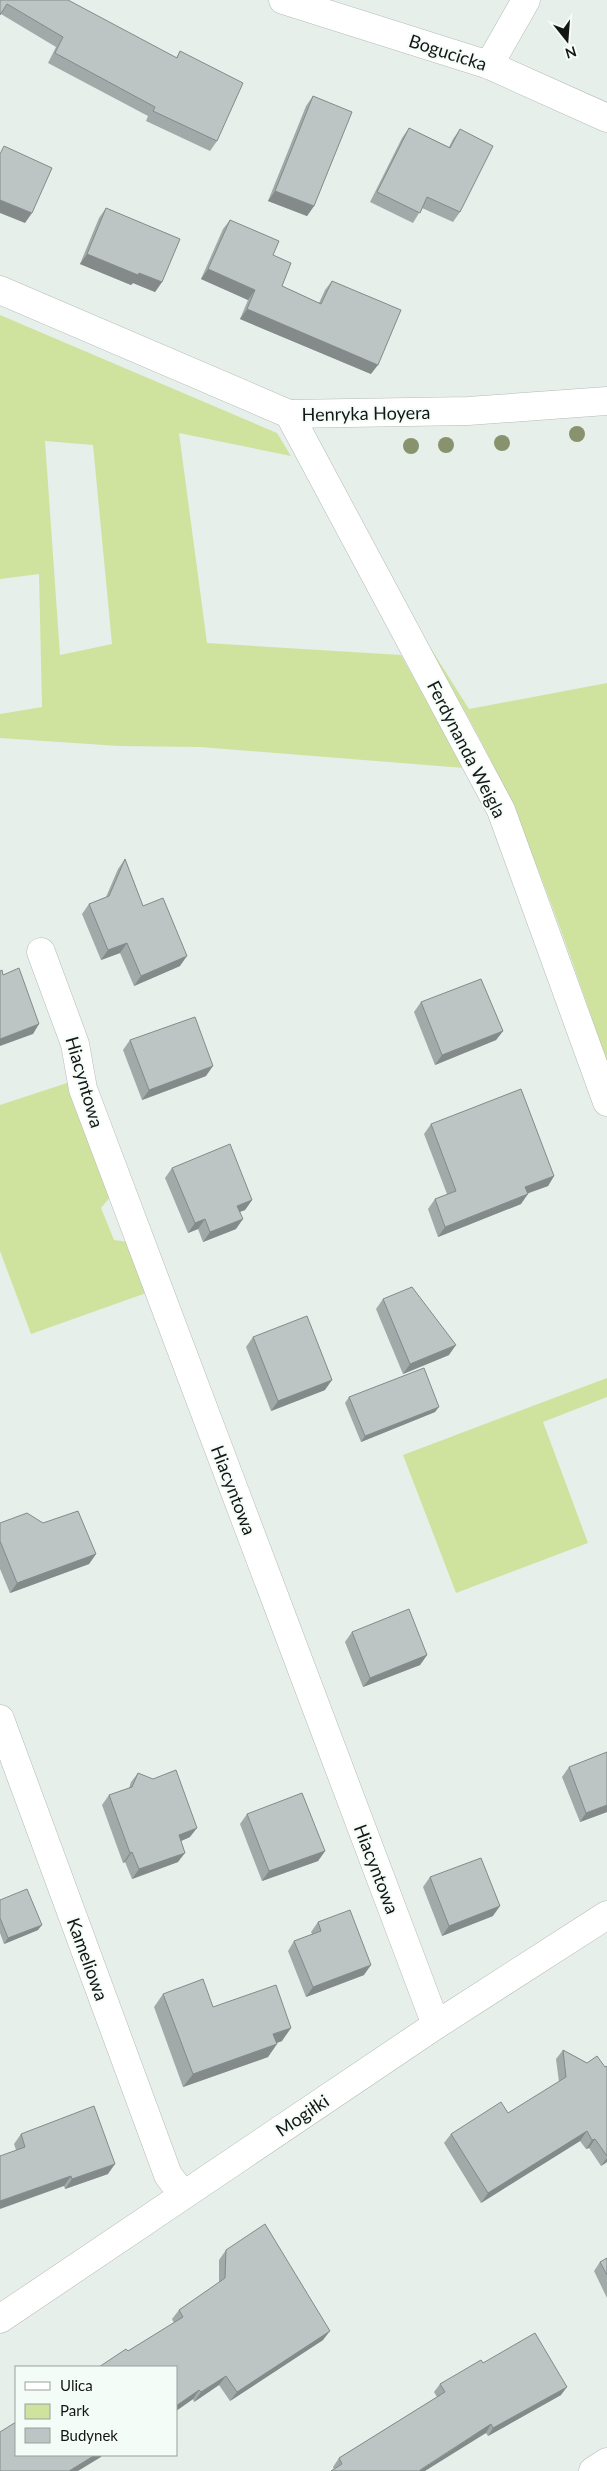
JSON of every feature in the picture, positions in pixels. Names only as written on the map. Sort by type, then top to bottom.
[{"type":"street","name":"Bogucicka","points":[[283,0],[488,65],[607,118]]},
{"type":"street","points":[[488,65],[526,0]]},
{"type":"street","name":"Henryka Hoyera","points":[[0,290],[289,414],[468,411],[607,401]]},
{"type":"street","name":"Ferdynanda Weigla","points":[[289,414],[501,810],[607,1102]]},
{"type":"street","name":"Hiacyntowa","points":[[41,952],[75,1044],[86,1098],[436,2025]]},
{"type":"street","name":"Kameliowa","points":[[0,1719],[168,2175],[183,2195]]},
{"type":"street","name":"Mogiłki","points":[[0,2319],[436,2025],[607,1916]]},
{"type":"street","points":[[593,2471],[607,2462]]},
{"type":"green space","points":[[0,315],[277,433],[291,456],[179,433],[207,643],[401,655],[464,768],[200,747],[119,746],[0,738],[0,714],[42,707],[39,574],[0,579]],"holes":[[[45,441],[93,445],[112,644],[60,655]]]},
{"type":"green space","points":[[396,593],[469,709],[607,683],[607,1062],[554,910],[508,798],[469,719]]},
{"type":"green space","points":[[70,1082],[111,1196],[101,1208],[114,1240],[129,1242],[149,1292],[31,1334],[0,1251],[0,1105]]},
{"type":"green space","points":[[607,1378],[607,1397],[543,1422],[588,1543],[456,1593],[403,1455]]},
{"type":"building","points":[[0,0],[68,0],[177,58],[180,51],[243,83],[217,141],[153,111],[155,107],[55,53],[63,37],[7,4],[0,15]]},
{"type":"building","points":[[313,96],[352,112],[314,206],[275,191]]},
{"type":"building","points":[[409,128],[450,148],[460,129],[493,146],[460,212],[427,197],[420,213],[377,192]]},
{"type":"building","points":[[4,146],[52,168],[32,213],[0,200],[0,154]]},
{"type":"building","points":[[106,208],[180,239],[162,282],[139,273],[138,275],[87,254]]},
{"type":"building","points":[[230,220],[279,241],[273,255],[291,263],[282,286],[321,304],[332,281],[401,310],[378,365],[247,309],[255,290],[208,269]]},
{"type":"building","points":[[125,859],[143,906],[163,898],[187,956],[141,976],[127,943],[108,950],[89,904],[109,896]]},
{"type":"building","points":[[19,968],[39,1024],[0,1039],[0,971],[2,970],[3,975]]},
{"type":"building","points":[[481,979],[503,1031],[442,1055],[421,1002]]},
{"type":"building","points":[[195,1017],[213,1066],[149,1090],[130,1040]]},
{"type":"building","points":[[521,1089],[554,1176],[525,1187],[528,1194],[445,1227],[435,1199],[456,1191],[431,1124]]},
{"type":"building","points":[[230,1144],[252,1200],[237,1206],[243,1219],[210,1232],[205,1219],[195,1223],[172,1168]]},
{"type":"building","points":[[412,1287],[456,1345],[410,1364],[383,1299]]},
{"type":"building","points":[[307,1316],[332,1380],[278,1401],[253,1337]]},
{"type":"building","points":[[424,1368],[439,1407],[365,1436],[349,1397]]},
{"type":"building","points":[[78,1511],[96,1554],[17,1583],[0,1541],[0,1523],[27,1513],[43,1523]]},
{"type":"building","points":[[409,1609],[427,1655],[370,1678],[352,1632]]},
{"type":"building","points":[[607,1752],[607,1805],[586,1813],[569,1767]]},
{"type":"building","points":[[176,1770],[197,1828],[179,1835],[185,1853],[139,1869],[132,1852],[130,1853],[109,1795],[132,1787],[138,1773],[153,1779]]},
{"type":"building","points":[[302,1793],[325,1851],[269,1871],[247,1814]]},
{"type":"building","points":[[481,1858],[500,1906],[449,1926],[430,1877]]},
{"type":"building","points":[[27,1889],[42,1925],[8,1938],[0,1918],[0,1900]]},
{"type":"building","points":[[350,1910],[371,1965],[313,1987],[294,1941],[321,1931],[318,1922]]},
{"type":"building","points":[[203,1979],[213,2007],[276,1985],[291,2028],[273,2034],[277,2044],[193,2074],[163,1994]]},
{"type":"building","points":[[563,2050],[587,2063],[597,2056],[605,2067],[607,2066],[607,2156],[595,2139],[592,2140],[587,2131],[488,2193],[451,2134],[501,2102],[508,2113],[566,2077]]},
{"type":"building","points":[[94,2106],[115,2164],[72,2179],[71,2176],[0,2201],[0,2156],[25,2147],[21,2134]]},
{"type":"building","points":[[265,2224],[330,2331],[237,2392],[226,2376],[201,2392],[199,2390],[178,2405],[178,2366],[100,2366],[126,2349],[128,2351],[183,2317],[179,2310],[225,2278],[226,2250]]},
{"type":"building","points":[[607,2258],[607,2275],[600,2262]]},
{"type":"building","points":[[535,2333],[567,2387],[493,2428],[491,2424],[420,2471],[331,2471],[342,2464],[339,2458],[445,2392],[440,2384],[481,2360],[483,2363]]},
{"type":"building","points":[[15,2423],[15,2456],[93,2456],[69,2471],[0,2471],[0,2432]]}]
